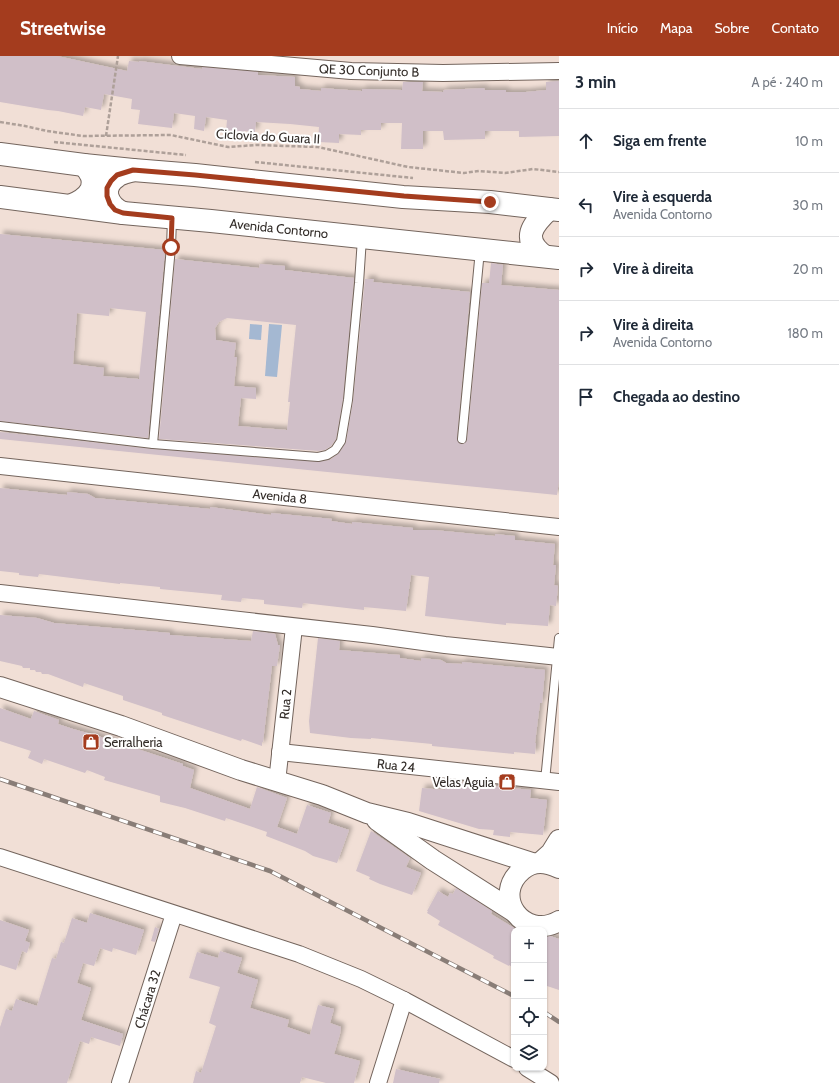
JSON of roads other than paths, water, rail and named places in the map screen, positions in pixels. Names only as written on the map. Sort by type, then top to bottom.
[{"type":"main road","points":[[0,154],[133,170],[404,196],[490,202],[554,210]]},
{"type":"main road","points":[[70,206],[86,198],[91,192],[93,185],[92,178],[84,165]]},
{"type":"main road","points":[[123,213],[115,210],[110,204],[107,196],[107,188],[117,175],[133,170]]},
{"type":"main road","name":"Avenida Contorno","points":[[0,197],[123,213],[552,257]]},
{"type":"main road","points":[[552,257],[537,251],[532,242],[531,233],[534,224],[554,210]]},
{"type":"street","name":"QE 30 Conjunto B","points":[[180,56],[358,72],[443,73],[559,71]]},
{"type":"street","name":"Avenida 8","points":[[0,466],[559,527]]},
{"type":"street","points":[[0,593],[558,657]]},
{"type":"street","name":"Rua 2","points":[[277,782],[294,627]]},
{"type":"street","points":[[0,687],[121,726],[241,770],[322,796],[367,813],[408,823],[544,865]]},
{"type":"street","name":"Rua 24","points":[[280,752],[552,782]]},
{"type":"street","points":[[367,813],[433,860],[513,911],[519,918],[529,924],[540,926],[552,925],[559,920]]},
{"type":"street","points":[[544,865],[559,840]]},
{"type":"street","points":[[0,857],[321,962],[404,1000],[511,1057]]},
{"type":"street","points":[[513,911],[509,896],[511,885],[516,874],[525,867],[544,865]]},
{"type":"street","name":"Chácara 32","points":[[120,1083],[174,914]]},
{"type":"street","points":[[378,1083],[404,1000]]},
{"type":"street","points":[[532,1071],[550,1083]]},
{"type":"lane","points":[[153,444],[171,247],[172,218]]},
{"type":"lane","points":[[0,426],[153,444],[318,457],[327,455],[335,450],[340,441],[348,400],[362,237]]},
{"type":"lane","points":[[462,439],[480,250]]},
{"type":"lane","points":[[552,782],[559,638]]},
{"type":"water","points":[[250,324],[262,325],[261,340],[249,339]]},
{"type":"water","points":[[269,324],[282,325],[277,377],[265,376]]},
{"type":"railway","points":[[0,779],[270,871],[511,994]]},
{"type":"railway","points":[[547,1014],[559,1022]]},
{"type":"place","name":"Serralheria","points":[[91,742]]},
{"type":"place","name":"Velas Aguia","points":[[507,782]]}]
